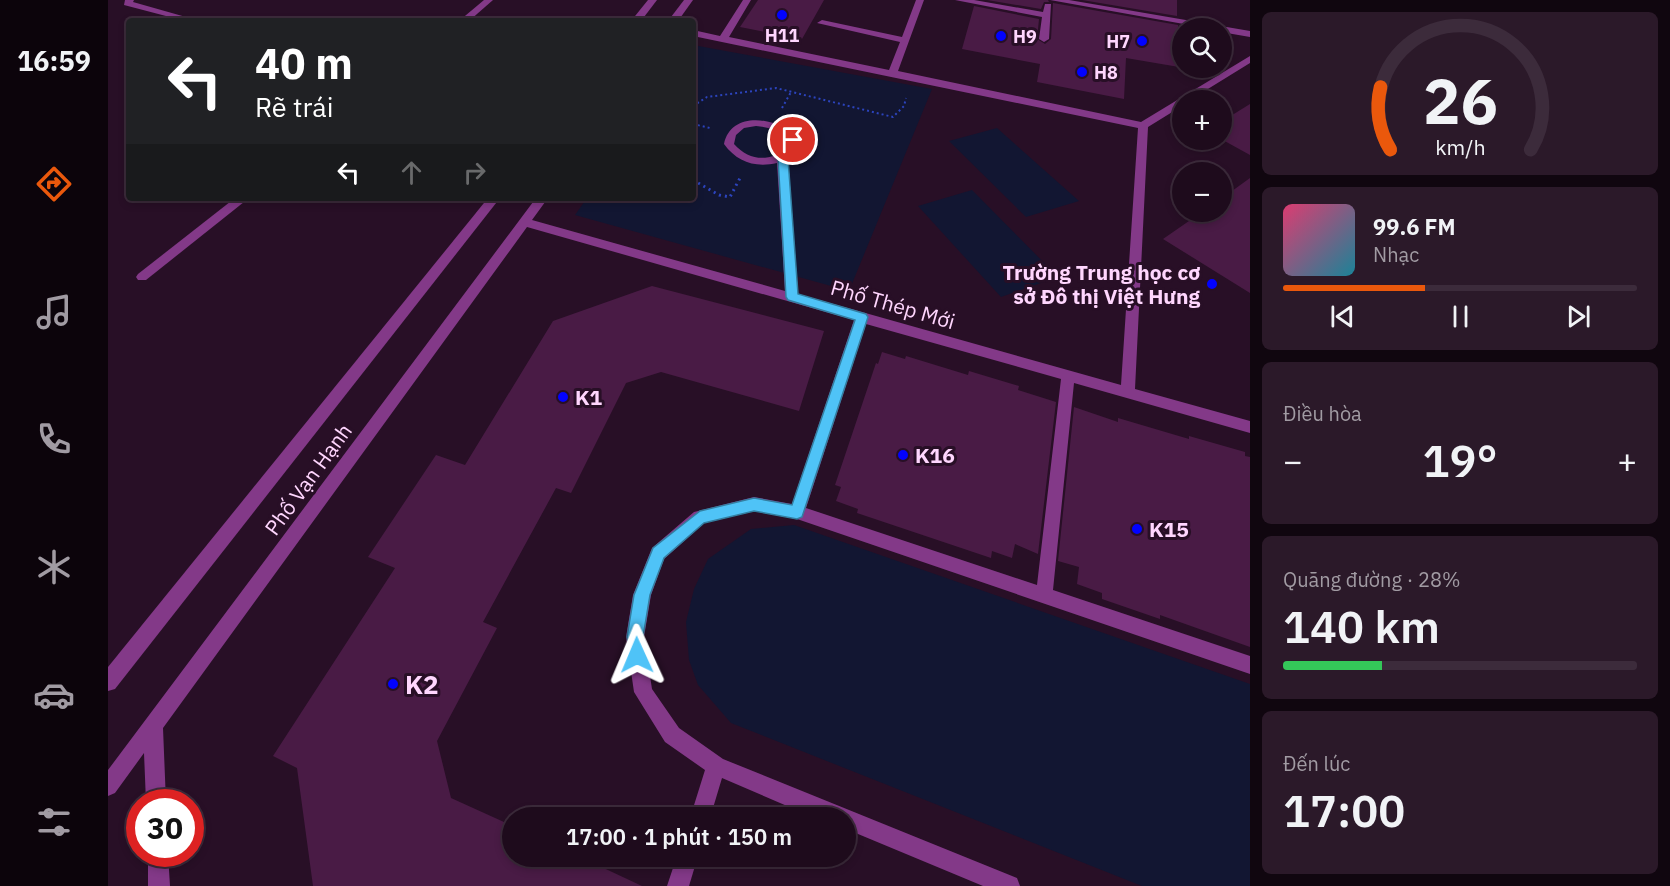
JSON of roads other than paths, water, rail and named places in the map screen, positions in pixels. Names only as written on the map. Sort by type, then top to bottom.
[{"type":"street","points":[[130,0],[127,3],[184,18]]},
{"type":"street","points":[[468,18],[489,0]]},
{"type":"street","points":[[638,18],[653,0]]},
{"type":"street","points":[[675,18],[689,0]]},
{"type":"street","points":[[723,39],[747,0]]},
{"type":"street","points":[[893,72],[920,0]]},
{"type":"street","points":[[959,0],[1047,15]]},
{"type":"street","points":[[1044,39],[1049,0]]},
{"type":"street","points":[[1054,0],[1141,11],[1172,18]]},
{"type":"street","points":[[822,23],[905,40]]},
{"type":"street","points":[[1232,31],[1250,34]]},
{"type":"street","points":[[696,34],[893,72],[1143,126],[1172,108]]},
{"type":"street","points":[[1201,90],[1250,59]]},
{"type":"street","points":[[756,123],[786,130],[793,140],[792,150],[783,158],[767,162],[750,160],[736,154],[729,144],[731,134],[741,126],[756,123]]},
{"type":"street","points":[[1128,392],[1143,126]]},
{"type":"street","points":[[783,158],[792,297]]},
{"type":"street","points":[[142,277],[239,201]]},
{"type":"street","name":"Phố Vạn Hạnh","points":[[108,682],[492,201]]},
{"type":"street","name":"Phố Vạn Hạnh","points":[[108,786],[540,201]]},
{"type":"street","name":"Phố Thép Mới","points":[[525,222],[1250,427]]},
{"type":"street","points":[[797,512],[862,317]]},
{"type":"street","points":[[1044,595],[1068,376]]},
{"type":"street","points":[[815,807],[716,766],[672,735],[643,692],[635,637],[642,595],[658,554],[700,518],[754,504],[797,512],[1250,665]]},
{"type":"street","points":[[153,726],[155,789]]},
{"type":"street","points":[[703,807],[716,766]]},
{"type":"street","points":[[856,823],[1009,886]]},
{"type":"street","points":[[158,867],[159,886]]},
{"type":"street","points":[[678,886],[684,867]]},
{"type":"place","name":"H11","points":[[782,15]]},
{"type":"place","name":"H9","points":[[1001,36]]},
{"type":"place","name":"H7","points":[[1142,41]]},
{"type":"place","name":"H8","points":[[1082,72]]},
{"type":"place","name":"Trường Trung học cơ sở Đô thị Việt Hưng","points":[[1212,284]]},
{"type":"place","name":"K1","points":[[563,397]]},
{"type":"place","name":"K16","points":[[903,455]]},
{"type":"place","name":"K15","points":[[1137,529]]},
{"type":"place","name":"K2","points":[[393,684]]}]
